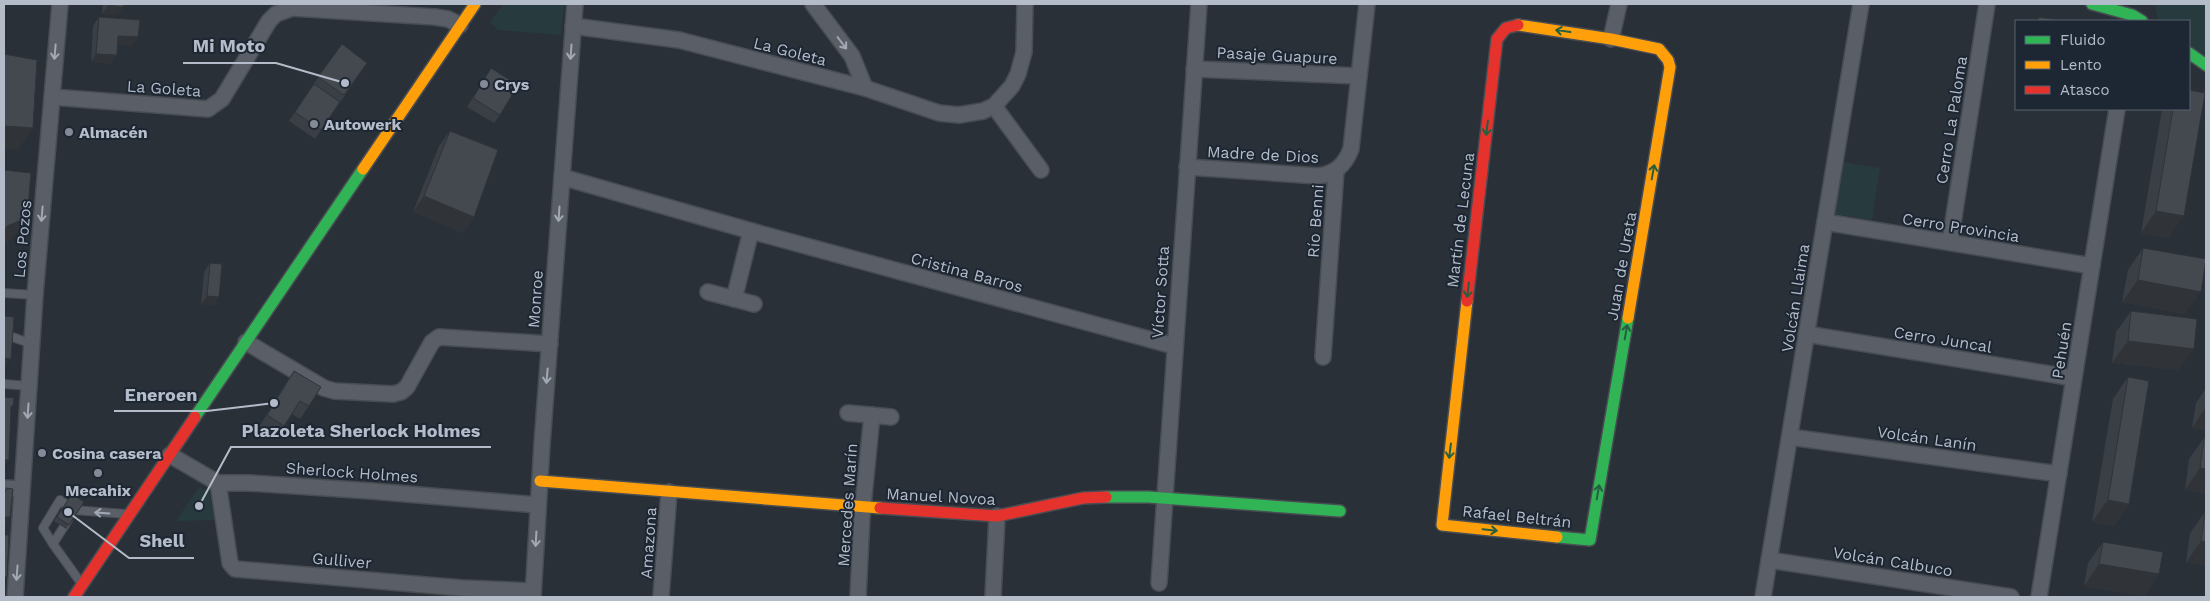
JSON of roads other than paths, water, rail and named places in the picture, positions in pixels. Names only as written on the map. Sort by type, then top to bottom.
[{"type":"street","name":"Los Pozos","points":[[15,597],[35,295],[60,4]]},
{"type":"street","points":[[74,597],[475,4]]},
{"type":"street","name":"Monroe","points":[[533,594],[575,4]]},
{"type":"street","points":[[813,4],[852,56],[865,88]]},
{"type":"street","points":[[1025,4],[1022,63],[1012,86],[994,106],[1041,170]]},
{"type":"street","name":"Víctor Sotta","points":[[1159,583],[1199,4]]},
{"type":"street","name":"Río Benni","points":[[1323,357],[1336,170],[1348,158],[1351,149],[1366,4]]},
{"type":"street","points":[[1611,39],[1619,4]]},
{"type":"street","name":"Volcán Llaima","points":[[1763,597],[1861,4]]},
{"type":"street","name":"Cerro La Paloma","points":[[1950,242],[1987,4]]},
{"type":"street","points":[[2092,4],[2136,15]]},
{"type":"street","name":"La Goleta","points":[[52,97],[208,109],[222,99],[269,21],[276,14],[292,8],[435,17],[448,19],[460,25]]},
{"type":"street","name":"Martín de Lecuna","points":[[1442,525],[1497,39],[1506,28],[1518,25],[1611,39]]},
{"type":"street","name":"La Goleta","points":[[574,26],[679,40],[865,88],[949,115],[971,114],[994,106]]},
{"type":"street","name":"Juan de Ureta","points":[[1590,540],[1670,75],[1668,60],[1660,49],[1611,39]]},
{"type":"street","points":[[2190,54],[2206,65]]},
{"type":"street","name":"Pasaje Guapure","points":[[1194,69],[1359,76]]},
{"type":"street","name":"Pehuén","points":[[2039,597],[2117,110]]},
{"type":"street","name":"Madre de Dios","points":[[1187,167],[1318,176],[1336,170]]},
{"type":"street","name":"Cristina Barros","points":[[562,177],[751,232],[1174,346]]},
{"type":"street","name":"Cerro Provincia","points":[[1825,222],[2092,266]]},
{"type":"street","points":[[734,299],[751,232]]},
{"type":"street","points":[[708,292],[754,304]]},
{"type":"street","name":"Cerro Juncal","points":[[1806,334],[2074,378]]},
{"type":"street","points":[[246,342],[324,388],[393,394],[401,392],[407,387],[432,342],[438,337],[550,344]]},
{"type":"street","points":[[848,413],[891,417]]},
{"type":"street","name":"Mercedes Marín","points":[[858,597],[863,508],[872,415]]},
{"type":"street","name":"Volcán Lanín","points":[[1790,437],[2059,474]]},
{"type":"street","points":[[170,455],[218,483]]},
{"type":"street","name":"Manuel Novoa","points":[[540,482],[960,516],[997,516],[1083,498],[1148,497],[1340,511]]},
{"type":"street","name":"Sherlock Holmes","points":[[218,483],[250,483],[352,490],[538,505]]},
{"type":"street","name":"Gulliver","points":[[218,483],[230,563],[235,568],[533,594]]},
{"type":"street","points":[[4,488],[22,488]]},
{"type":"street","name":"Amazona","points":[[662,597],[669,492]]},
{"type":"street","points":[[993,597],[997,516]]},
{"type":"street","name":"Rafael Beltrán","points":[[1442,525],[1590,540]]},
{"type":"street","name":"Volcán Calbuco","points":[[1769,560],[2011,597]]},
{"type":"lane","points":[[4,293],[35,295]]},
{"type":"lane","points":[[4,334],[32,344]]},
{"type":"lane","points":[[4,384],[29,386]]},
{"type":"lane","points":[[83,585],[43,528],[60,500],[74,510],[130,514]]},
{"type":"lane","points":[[53,544],[74,510]]},
{"type":"place","name":"Mi Moto","points":[[345,83]]},
{"type":"place","name":"Crys","points":[[484,84]]},
{"type":"place","name":"Autowerk","points":[[314,124]]},
{"type":"place","name":"Almacén","points":[[69,132]]},
{"type":"place","name":"Eneroen","points":[[274,403]]},
{"type":"place","name":"Cosina casera","points":[[42,453]]},
{"type":"place","name":"Mecahix","points":[[98,473]]},
{"type":"place","name":"Plazoleta Sherlock Holmes","points":[[199,506]]},
{"type":"place","name":"Shell","points":[[68,512]]}]
